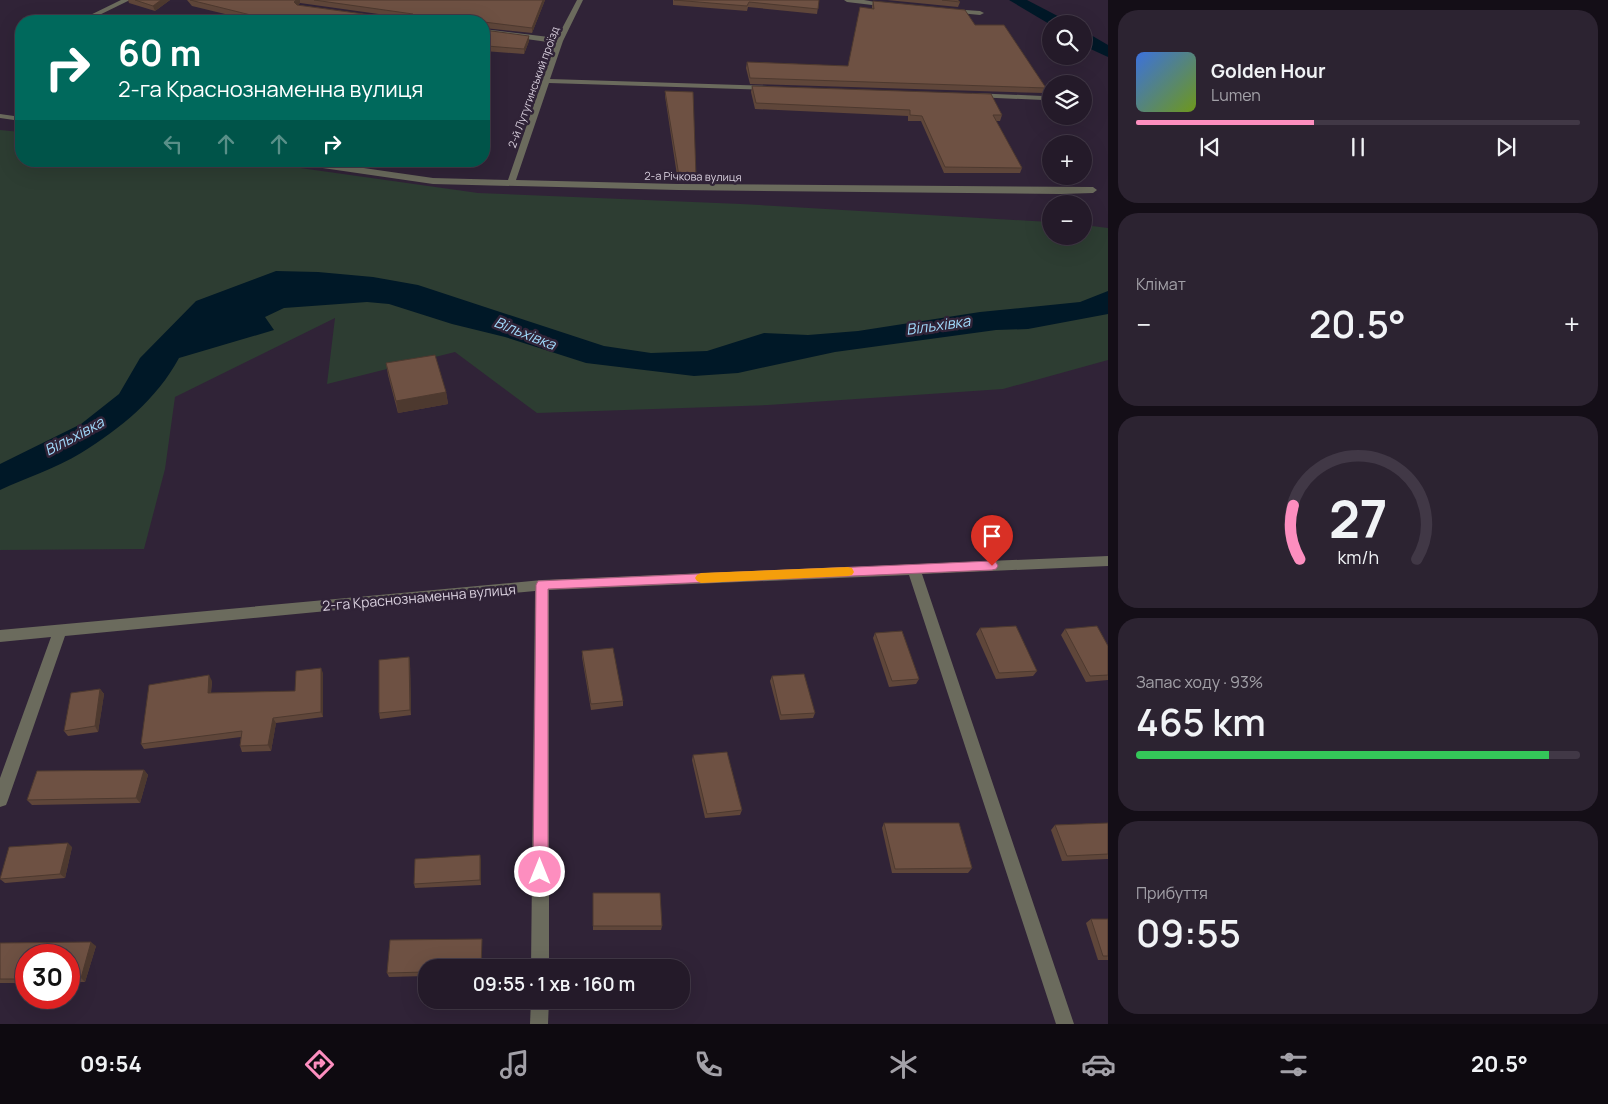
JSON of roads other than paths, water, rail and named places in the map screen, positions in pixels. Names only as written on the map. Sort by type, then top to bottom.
[{"type":"street","points":[[95,15],[127,0]]},
{"type":"street","name":"2-й Лутугинський проїзд","points":[[511,183],[548,81],[559,41],[580,0]]},
{"type":"street","points":[[847,0],[902,6]]},
{"type":"street","points":[[947,11],[980,13]]},
{"type":"street","points":[[490,32],[559,41]]},
{"type":"street","points":[[548,81],[775,88]]},
{"type":"street","points":[[963,95],[1042,98]]},
{"type":"street","points":[[0,116],[15,118]]},
{"type":"street","name":"2-а Річкова вулиця","points":[[336,167],[433,181],[678,187],[1061,192],[1093,190]]},
{"type":"street","name":"2-га Краснознаменна вулиця","points":[[0,636],[542,585],[1108,560]]},
{"type":"street","points":[[914,569],[1065,1024]]},
{"type":"street","points":[[540,959],[542,585]]},
{"type":"street","points":[[0,800],[60,630]]},
{"type":"street","points":[[540,1009],[540,1024]]},
{"type":"water","points":[[1009,0],[1027,0],[1056,15],[1042,15],[1042,20]]},
{"type":"water","points":[[1092,36],[1108,45],[1108,57],[1092,50]]},
{"type":"water","name":"Вільхівка","points":[[276,271],[318,272],[373,277],[418,285],[604,346],[651,353],[707,351],[764,333],[808,335],[858,331],[980,312],[1080,302],[1108,291],[1108,314],[1028,329],[996,330],[835,352],[738,373],[694,376],[586,363],[505,337],[452,324],[389,304],[367,302],[284,308],[265,317],[274,330],[179,358],[149,400],[110,434],[81,453],[0,490],[0,464],[81,424],[119,394],[140,358],[196,301]]}]
